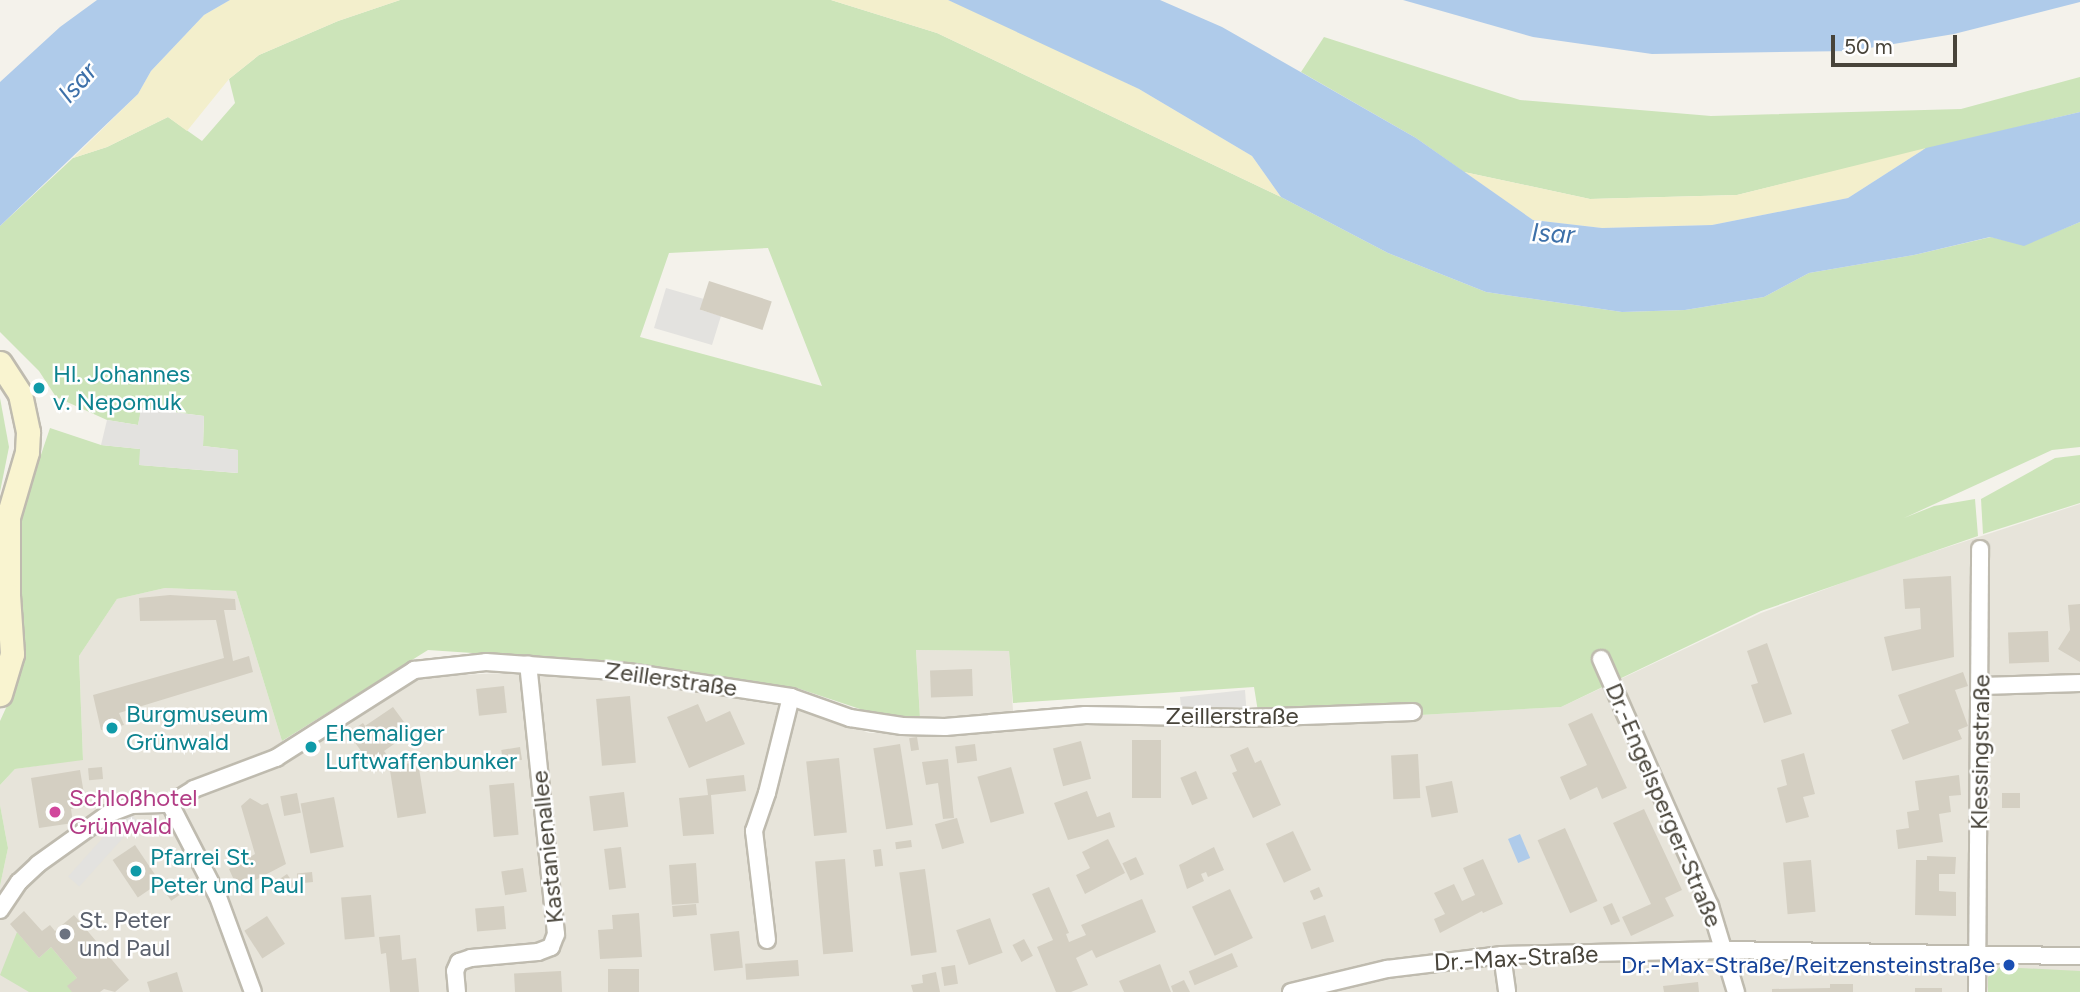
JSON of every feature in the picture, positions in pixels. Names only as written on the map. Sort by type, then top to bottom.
[{"type":"main road","points":[[0,694],[12,654],[8,595],[8,517],[27,452],[28,432],[20,394],[6,370]]},
{"type":"street","name":"Klessingstraße","points":[[1978,992],[1982,686],[1980,549]]},
{"type":"street","name":"Dr.-Engelsperger-Straße","points":[[1601,659],[1710,906],[1736,992]]},
{"type":"street","name":"Zeillerstraße","points":[[0,910],[19,882],[38,864],[108,814],[132,805],[170,804],[194,789],[276,758],[414,670],[486,662],[628,672],[791,697],[850,718],[902,726],[945,727],[1085,715],[1247,718],[1413,712]]},
{"type":"street","name":"Kastanienallee","points":[[457,992],[455,971],[459,962],[471,958],[538,953],[551,947],[556,934],[528,664]]},
{"type":"street","points":[[1982,686],[2080,683]]},
{"type":"street","points":[[767,940],[754,831],[768,793],[791,697]]},
{"type":"street","points":[[170,804],[218,897],[253,992]]},
{"type":"street","name":"Dr.-Max-Straße","points":[[1290,992],[1387,970],[1502,956],[1725,950],[2080,956]]},
{"type":"street","points":[[1502,956],[1507,992]]},
{"type":"shaded area","points":[[666,288],[704,299],[701,310],[721,316],[712,345],[654,328]]},
{"type":"shaded area","points":[[141,408],[204,416],[203,446],[238,450],[238,473],[139,465],[140,449],[101,445],[107,420],[138,425]]},
{"type":"shaded area","points":[[2080,504],[2080,992],[0,992],[0,886],[8,848],[0,805],[0,785],[15,769],[83,759],[79,656],[117,599],[165,588],[236,591],[282,741],[290,758],[415,677],[552,671],[802,709],[869,733],[921,733],[916,650],[1009,651],[1014,726],[1260,724],[1561,707],[1761,613],[1877,570]]},
{"type":"shaded area","points":[[1245,690],[1247,718],[1182,717],[1180,697]]},
{"type":"shaded area","points":[[127,811],[138,821],[79,886],[68,876]]},
{"type":"green space","points":[[400,0],[831,0],[937,33],[1281,197],[1388,253],[1486,292],[1622,312],[1685,310],[1764,297],[1809,273],[1914,255],[1991,237],[2024,245],[2080,222],[2080,447],[2052,450],[1904,518],[1934,506],[1975,499],[1978,536],[1761,611],[1561,707],[1260,724],[1254,687],[1013,703],[1009,651],[916,650],[920,718],[869,712],[797,688],[711,675],[608,662],[428,650],[282,741],[236,591],[165,588],[117,599],[79,656],[83,760],[15,769],[0,785],[0,721],[16,686],[23,659],[19,594],[20,517],[50,428],[101,445],[140,449],[140,465],[237,473],[238,450],[203,446],[204,416],[142,408],[138,425],[107,420],[56,397],[39,371],[0,332],[0,226],[73,158],[107,147],[168,117],[202,141],[235,103],[229,79],[259,55],[338,21]],"holes":[[[768,248],[822,386],[640,337],[669,253]]]},
{"type":"green space","points":[[1324,37],[1520,100],[1711,116],[1961,109],[2080,77],[2080,112],[1737,195],[1590,199],[1464,172],[1416,138],[1301,72]]},
{"type":"green space","points":[[0,398],[9,447],[0,492]]},
{"type":"green space","points":[[2080,455],[2080,503],[1983,534],[1981,499],[2055,458]]},
{"type":"green space","points":[[0,805],[8,848],[0,886]]},
{"type":"green space","points":[[17,932],[39,958],[51,947],[77,978],[72,992],[29,992],[0,975]]},
{"type":"green space","points":[[2000,967],[2080,971],[2080,992],[1988,992],[1988,977]]},
{"type":"sand","points":[[230,0],[400,0],[338,21],[259,55],[229,79],[187,131],[168,117],[107,147],[73,158],[138,94],[151,71],[204,15]]},
{"type":"sand","points":[[831,0],[948,0],[976,10],[1139,89],[1252,156],[1281,197],[937,33]]},
{"type":"sand","points":[[1926,148],[1848,198],[1712,225],[1602,228],[1533,220],[1464,172],[1590,199],[1737,195]]},
{"type":"water","name":"Isar","points":[[97,0],[230,0],[204,15],[151,71],[138,94],[0,226],[0,82],[60,27]]},
{"type":"water","name":"Isar","points":[[948,0],[1160,0],[1222,27],[1416,138],[1533,220],[1602,228],[1712,225],[1848,198],[1926,148],[2080,112],[2080,222],[2024,246],[1990,237],[1914,255],[1809,273],[1764,297],[1685,310],[1622,312],[1486,292],[1388,253],[1281,197],[1252,156],[1139,89]]},
{"type":"water","points":[[1403,0],[2080,2],[1954,34],[1851,51],[1652,54],[1533,37]]},
{"type":"water","points":[[1520,834],[1530,858],[1518,863],[1508,839]]},
{"type":"building","points":[[709,281],[772,301],[762,330],[700,310]]},
{"type":"building","points":[[1951,576],[1954,657],[1892,671],[1884,637],[1921,629],[1920,608],[1905,609],[1903,579]]},
{"type":"building","points":[[170,595],[235,599],[236,610],[224,610],[233,661],[249,656],[253,672],[119,713],[124,725],[101,730],[93,695],[224,658],[216,620],[140,621],[139,598]]},
{"type":"building","points":[[2080,604],[2080,662],[2058,649],[2070,630],[2068,605]]},
{"type":"building","points":[[2048,631],[2049,662],[2009,663],[2008,632]]},
{"type":"building","points":[[1767,643],[1792,714],[1764,723],[1751,685],[1758,683],[1747,651]]},
{"type":"building","points":[[972,669],[973,696],[931,697],[930,670]]},
{"type":"building","points":[[1963,672],[1968,686],[1955,690],[1968,726],[1958,730],[1962,739],[1903,760],[1891,730],[1909,723],[1898,695]]},
{"type":"building","points":[[504,686],[507,713],[479,716],[476,689]]},
{"type":"building","points":[[630,696],[636,763],[602,766],[596,699]]},
{"type":"building","points":[[698,704],[706,722],[730,711],[745,744],[689,768],[667,717]]},
{"type":"building","points":[[393,707],[404,722],[390,733],[397,742],[384,751],[387,755],[372,766],[348,733],[363,723],[365,726]]},
{"type":"building","points":[[1592,713],[1627,788],[1602,799],[1597,787],[1570,800],[1560,777],[1587,765],[1568,724]]},
{"type":"building","points":[[917,737],[919,750],[911,751],[909,738]]},
{"type":"building","points":[[1132,740],[1161,740],[1161,798],[1132,798]]},
{"type":"building","points":[[1081,741],[1091,779],[1063,786],[1053,749]]},
{"type":"building","points":[[900,744],[913,825],[886,829],[873,748]]},
{"type":"building","points":[[975,744],[977,761],[957,763],[955,746]]},
{"type":"building","points":[[520,747],[522,760],[503,763],[501,750]]},
{"type":"building","points":[[1248,747],[1255,763],[1261,760],[1281,805],[1253,818],[1232,773],[1237,771],[1230,755]]},
{"type":"building","points":[[1804,753],[1815,794],[1803,797],[1809,817],[1786,823],[1777,788],[1787,785],[1781,760]]},
{"type":"building","points":[[1418,754],[1420,798],[1393,799],[1391,755]]},
{"type":"building","points":[[839,758],[847,833],[814,836],[806,761]]},
{"type":"building","points":[[948,759],[954,818],[943,819],[938,783],[926,785],[922,762]]},
{"type":"building","points":[[418,762],[426,813],[397,818],[389,767]]},
{"type":"building","points":[[102,767],[103,779],[89,780],[88,768]]},
{"type":"building","points":[[1011,767],[1024,813],[991,823],[977,777]]},
{"type":"building","name":"Schloßhotel Grünwald","points":[[80,770],[86,806],[71,809],[73,823],[39,828],[31,778]]},
{"type":"building","points":[[1196,771],[1208,799],[1192,805],[1180,778]]},
{"type":"building","points":[[744,775],[746,791],[711,795],[714,834],[683,836],[679,798],[708,795],[706,779]]},
{"type":"building","points":[[1959,775],[1961,795],[1949,796],[1951,812],[1939,814],[1943,842],[1898,849],[1896,830],[1909,828],[1907,812],[1919,810],[1915,781]]},
{"type":"building","points":[[1452,781],[1458,812],[1432,818],[1425,786]]},
{"type":"building","points":[[514,783],[519,835],[494,837],[489,785]]},
{"type":"building","points":[[1087,791],[1097,817],[1110,812],[1115,827],[1068,840],[1054,803]]},
{"type":"building","points":[[624,792],[628,827],[594,831],[589,796]]},
{"type":"building","points":[[297,793],[301,813],[284,816],[280,796]]},
{"type":"building","points":[[2002,793],[2020,793],[2020,808],[2002,808]]},
{"type":"building","points":[[334,797],[344,847],[310,854],[301,803]]},
{"type":"building","points":[[250,798],[262,805],[268,803],[286,864],[238,889],[229,869],[255,854],[241,806]]},
{"type":"building","points":[[1644,809],[1682,890],[1665,898],[1674,916],[1631,936],[1622,917],[1651,904],[1613,823]]},
{"type":"building","points":[[957,818],[964,843],[942,849],[935,824]]},
{"type":"building","points":[[1565,828],[1598,901],[1570,913],[1538,840]]},
{"type":"building","points":[[1293,831],[1311,870],[1284,883],[1266,844]]},
{"type":"building","points":[[1108,839],[1125,873],[1085,894],[1076,875],[1090,868],[1082,852]]},
{"type":"building","points":[[911,840],[912,847],[896,849],[895,842]]},
{"type":"building","name":"Pfarrei St. Peter und Paul","points":[[135,845],[160,882],[138,897],[113,860]]},
{"type":"building","points":[[621,847],[626,888],[609,890],[604,849]]},
{"type":"building","points":[[1214,847],[1224,870],[1208,877],[1206,872],[1201,874],[1204,881],[1187,889],[1179,865]]},
{"type":"building","points":[[881,849],[883,866],[875,867],[873,850]]},
{"type":"building","points":[[1927,856],[1956,857],[1955,874],[1939,874],[1939,891],[1956,892],[1956,916],[1915,915],[1916,860],[1927,860]]},
{"type":"building","points":[[1136,857],[1144,874],[1130,881],[1122,863]]},
{"type":"building","points":[[845,859],[853,952],[823,954],[815,862]]},
{"type":"building","points":[[1483,859],[1503,904],[1483,913],[1482,911],[1440,933],[1434,919],[1445,914],[1434,893],[1454,884],[1462,901],[1475,895],[1463,868]]},
{"type":"building","points":[[1811,860],[1816,912],[1788,914],[1783,862]]},
{"type":"building","points":[[696,863],[699,903],[672,905],[669,865]]},
{"type":"building","points":[[523,868],[527,892],[505,895],[501,871]]},
{"type":"building","points":[[925,869],[937,952],[911,956],[899,873]]},
{"type":"building","points":[[312,872],[313,882],[298,884],[297,874]]},
{"type":"building","points":[[287,874],[295,886],[281,895],[273,884]]},
{"type":"building","points":[[176,878],[185,891],[171,901],[162,888]]},
{"type":"building","points":[[1049,887],[1069,933],[1066,934],[1069,942],[1086,935],[1081,925],[1142,899],[1156,932],[1096,958],[1092,950],[1076,958],[1088,985],[1071,992],[1056,992],[1037,947],[1053,940],[1032,894]]},
{"type":"building","points":[[1319,887],[1323,896],[1314,900],[1310,891]]},
{"type":"building","points":[[1230,889],[1253,938],[1215,956],[1192,907]]},
{"type":"building","points":[[371,895],[375,937],[345,939],[341,898]]},
{"type":"building","points":[[1612,903],[1620,921],[1611,925],[1603,907]]},
{"type":"building","points":[[696,904],[697,915],[673,917],[672,906]]},
{"type":"building","points":[[504,906],[506,929],[477,931],[475,909]]},
{"type":"building","points":[[24,911],[42,931],[50,925],[55,931],[74,915],[129,980],[115,992],[104,989],[100,992],[72,992],[67,986],[77,978],[51,947],[39,958],[10,924]]},
{"type":"building","points":[[639,913],[642,957],[600,959],[598,930],[613,929],[612,915]]},
{"type":"building","points":[[1325,915],[1334,941],[1311,949],[1302,923]]},
{"type":"building","points":[[267,916],[285,944],[262,958],[244,931]]},
{"type":"building","points":[[990,918],[1003,953],[969,965],[956,930]]},
{"type":"building","points":[[739,931],[743,968],[714,971],[710,934]]},
{"type":"building","points":[[400,935],[402,960],[416,958],[419,992],[390,992],[386,953],[381,954],[379,937]]},
{"type":"building","points":[[1024,939],[1033,956],[1021,962],[1013,945]]},
{"type":"building","points":[[1232,953],[1238,967],[1195,985],[1189,971]]},
{"type":"building","points":[[798,960],[799,976],[746,980],[745,964]]},
{"type":"building","points":[[1160,964],[1171,992],[1124,992],[1119,981]]},
{"type":"building","points":[[955,965],[958,984],[944,986],[941,967]]},
{"type":"building","points":[[608,969],[639,969],[639,992],[608,992]]},
{"type":"building","points":[[561,971],[562,992],[515,992],[514,973]]},
{"type":"building","points":[[177,972],[183,992],[150,992],[147,982]]},
{"type":"building","points":[[936,972],[940,992],[913,992],[911,985],[923,983],[922,975]]},
{"type":"building","points":[[1184,980],[1190,992],[1173,992],[1171,986]]},
{"type":"building","points":[[1698,982],[1699,992],[1664,992],[1663,986]]},
{"type":"building","points":[[1830,984],[1853,984],[1853,992],[1772,992],[1772,989],[1830,988]]},
{"type":"building","points":[[1915,988],[1942,988],[1942,992],[1915,992]]},
{"type":"place","name":"Hl. Johannes v. Nepomuk","points":[[39,388]]},
{"type":"place","name":"Burgmuseum Grünwald","points":[[112,728]]},
{"type":"place","name":"Ehemaliger Luftwaffenbunker","points":[[311,747]]},
{"type":"place","name":"Schloßhotel Grünwald","points":[[55,812]]},
{"type":"place","name":"Pfarrei St. Peter und Paul","points":[[136,871]]},
{"type":"place","name":"St. Peter und Paul","points":[[65,934]]},
{"type":"place","name":"Dr.-Max-Straße/Reitzensteinstraße","points":[[2009,965]]}]
